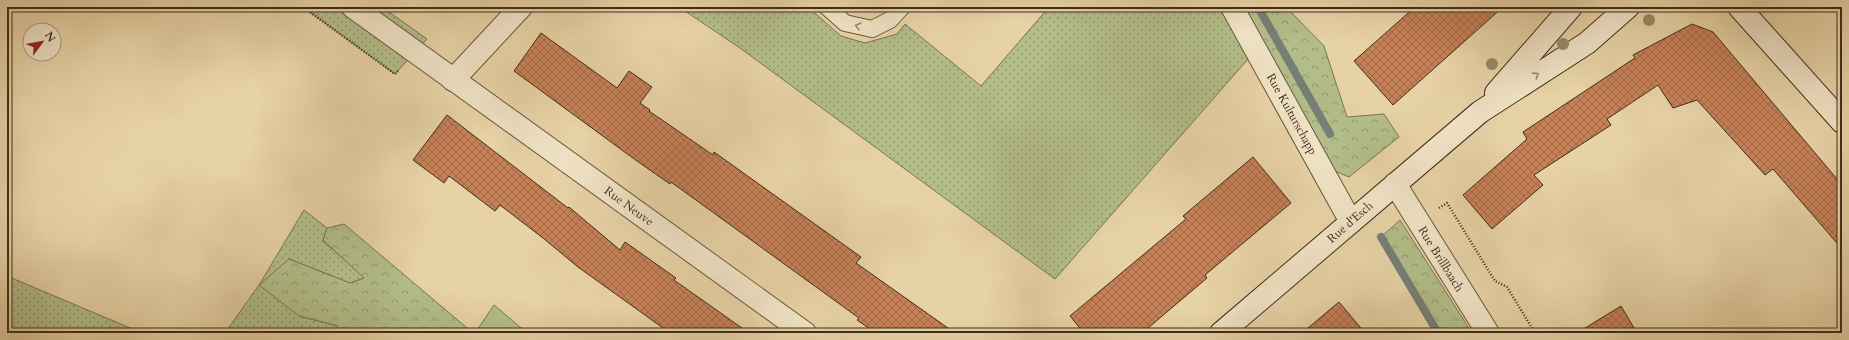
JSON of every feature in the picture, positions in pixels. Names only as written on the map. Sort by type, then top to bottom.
[{"type":"street","name":"Rue Neuve","points":[[353,7],[805,333]]},
{"type":"street","points":[[453,80],[521,7]]},
{"type":"street","name":"Rue Kulturschapp","points":[[1232,7],[1351,222]]},
{"type":"street","name":"Rue d'Esch","points":[[1480,112],[1571,7]]},
{"type":"street","name":"Rue d'Esch","points":[[1221,333],[1480,112],[1586,43],[1628,7]]},
{"type":"street","points":[[1739,7],[1842,122]]},
{"type":"street","name":"Rue Brillbaach","points":[[1395,184],[1488,333]]},
{"type":"lane","points":[[827,7],[845,23],[872,29],[890,20],[902,7]]},
{"type":"path","points":[[1418,221],[1447,203],[1495,281],[1507,287],[1535,333]]},
{"type":"green space","points":[[303,7],[382,7],[427,39],[395,74]]},
{"type":"green space","points":[[679,7],[808,7],[841,36],[865,43],[897,34],[905,24],[981,86],[1049,7],[1232,7],[1256,50],[1055,279],[740,48]]},
{"type":"green space","points":[[1232,7],[1286,7],[1324,46],[1347,117],[1384,114],[1399,137],[1349,177],[1320,165]]},
{"type":"green space","points":[[304,210],[327,228],[323,241],[365,278],[350,283],[289,259],[299,316],[338,326],[335,333],[225,333],[259,285]]},
{"type":"green space","points":[[1400,220],[1472,333],[1438,333],[1381,237]]},
{"type":"green space","points":[[344,224],[473,333],[335,333],[338,326],[299,316],[259,285],[289,259],[350,283],[364,278],[323,240],[327,228]]},
{"type":"green space","points":[[7,276],[142,333],[7,333]]},
{"type":"green space","points":[[494,305],[527,333],[475,333]]},
{"type":"building","points":[[1415,7],[1503,7],[1393,105],[1354,61]]},
{"type":"building","points":[[1692,24],[1713,32],[1842,185],[1842,249],[1773,169],[1765,175],[1697,100],[1673,108],[1658,85],[1607,119],[1611,125],[1534,175],[1543,185],[1492,229],[1463,195],[1527,139],[1523,132],[1635,58],[1633,55]]},
{"type":"building","points":[[541,33],[617,88],[629,71],[652,87],[640,103],[650,110],[649,111],[713,155],[714,152],[861,257],[856,263],[955,333],[876,333],[857,320],[859,318],[671,182],[670,184],[637,161],[514,71]]},
{"type":"building","points":[[447,115],[568,208],[569,207],[620,250],[625,242],[676,278],[674,280],[749,333],[670,333],[578,267],[500,205],[495,211],[449,176],[444,183],[413,160]]},
{"type":"building","points":[[1253,157],[1291,203],[1205,275],[1207,278],[1142,333],[1084,333],[1070,316],[1186,219],[1183,216]]},
{"type":"building","points":[[1339,302],[1365,333],[1302,333]]},
{"type":"building","points":[[1621,306],[1637,333],[1577,333]]},
{"type":"waterway","points":[[1258,7],[1330,134]]},
{"type":"waterway","points":[[1381,237],[1438,333]]}]
